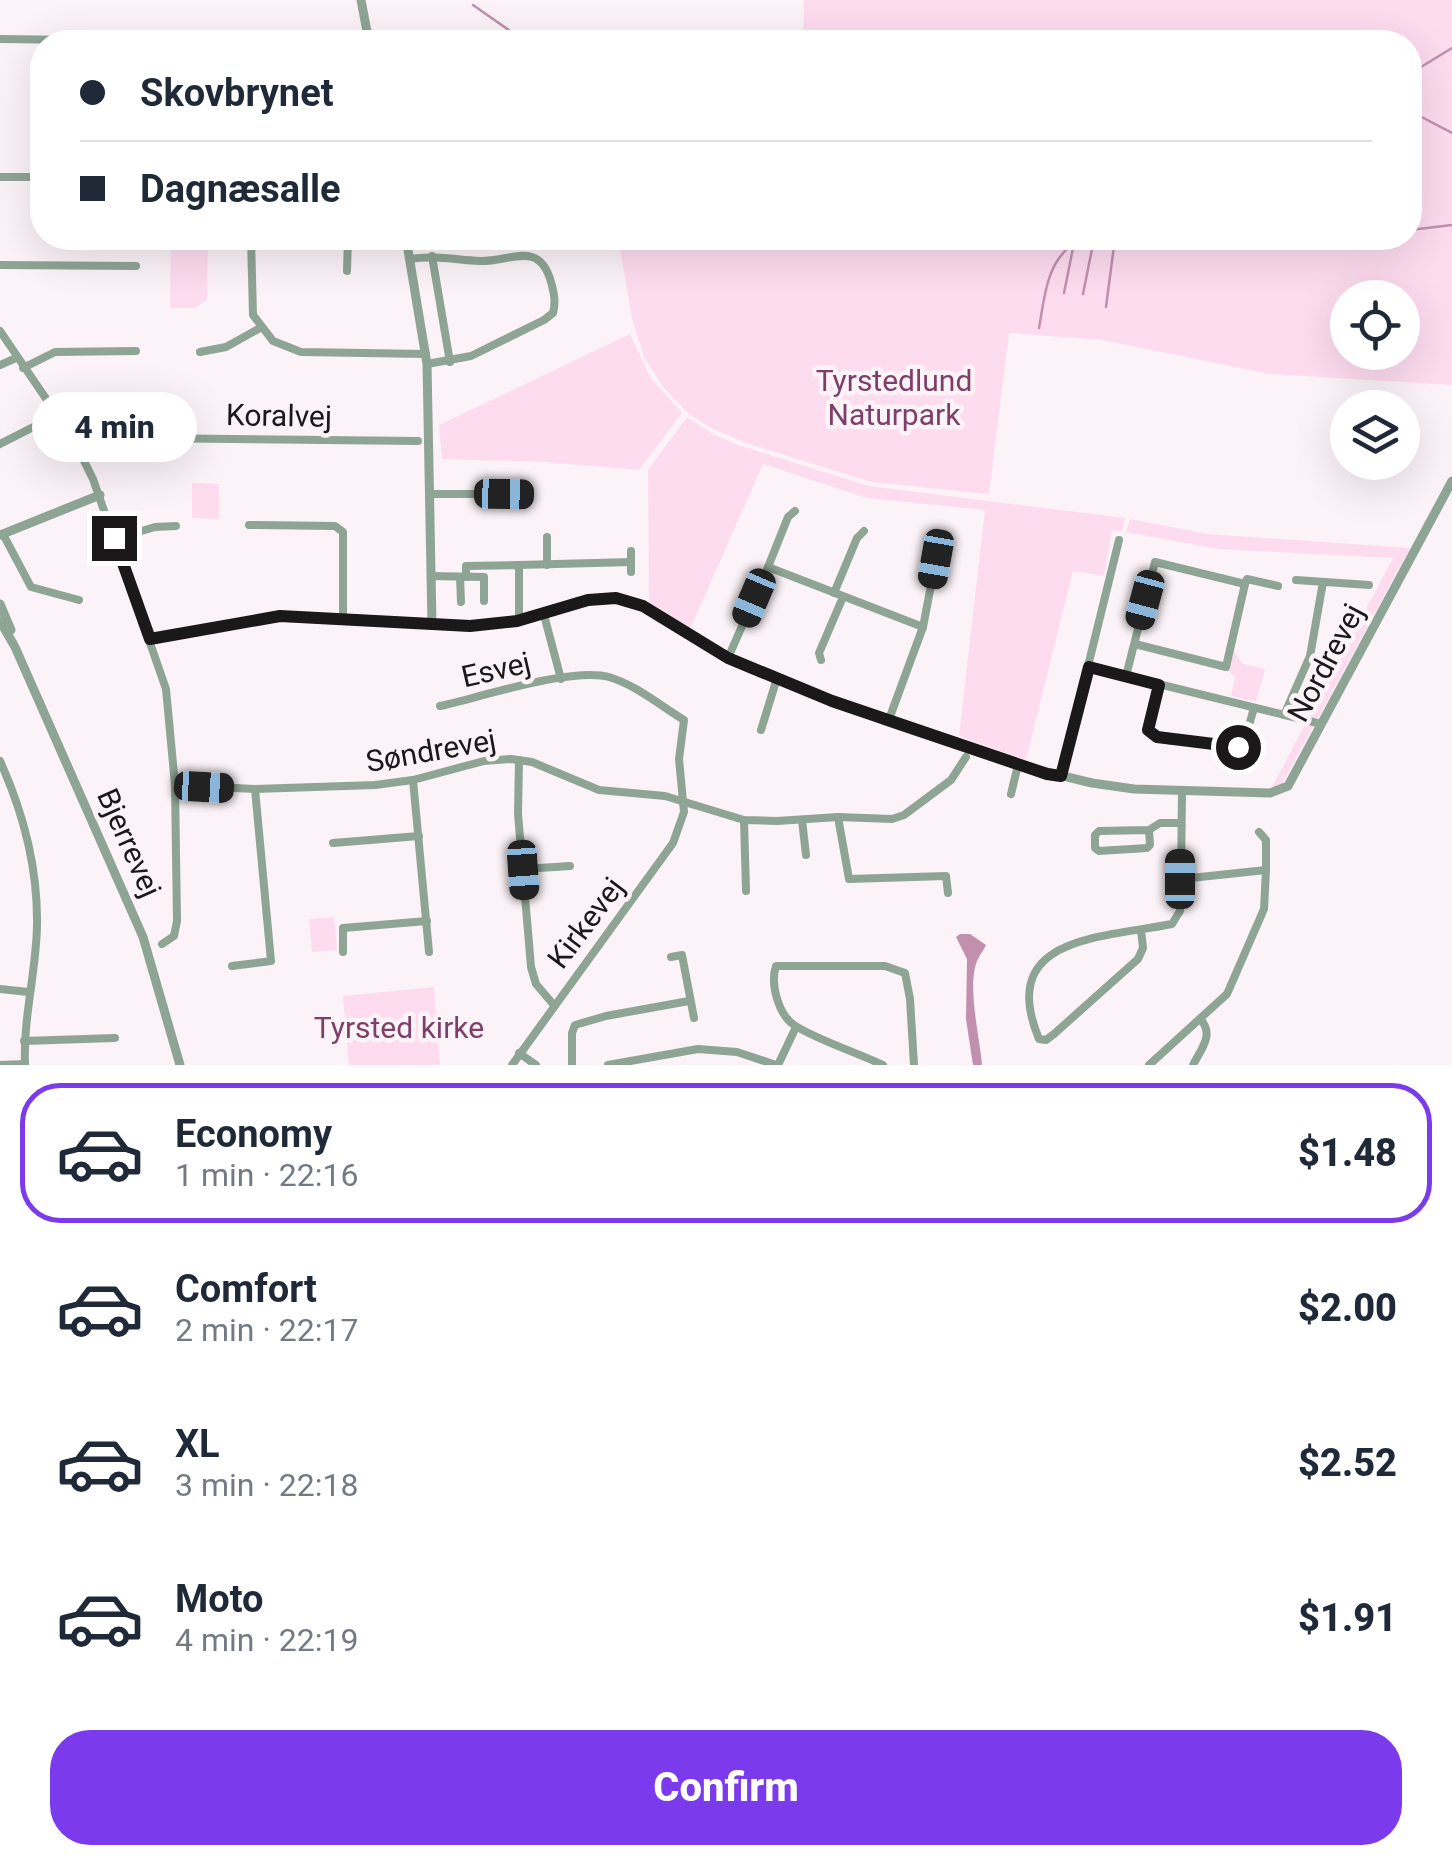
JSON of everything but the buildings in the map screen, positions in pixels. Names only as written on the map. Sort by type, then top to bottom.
[{"type":"street","points":[[361,0],[367,30]]},
{"type":"street","points":[[0,39],[30,39]]},
{"type":"street","points":[[0,177],[30,177]]},
{"type":"street","points":[[251,250],[250,301],[260,328],[273,342],[301,352],[450,362],[470,356],[552,313],[554,297],[545,267],[532,257],[477,261],[432,256],[410,259]]},
{"type":"street","points":[[347,271],[348,250]]},
{"type":"street","points":[[408,250],[426,359],[432,625]]},
{"type":"street","points":[[432,256],[450,362]]},
{"type":"street","points":[[0,265],[136,266]]},
{"type":"street","points":[[200,352],[226,347],[260,328]]},
{"type":"street","points":[[0,332],[84,459],[150,639],[171,716],[177,921],[174,936],[162,944]]},
{"type":"street","points":[[23,368],[55,352],[136,351]]},
{"type":"street","points":[[0,365],[16,358]]},
{"type":"street","points":[[0,444],[57,415]]},
{"type":"street","name":"Koralvej","points":[[84,459],[140,438],[418,440]]},
{"type":"street","name":"Nordrevej","points":[[150,639],[280,616],[432,625],[520,620],[588,600],[616,598],[630,601],[728,658],[888,722],[1018,766],[1134,789],[1270,792],[1288,786],[1452,481]]},
{"type":"street","points":[[429,494],[525,494]]},
{"type":"street","points":[[79,600],[31,587],[2,535],[100,495]]},
{"type":"street","points":[[728,658],[788,517],[795,511]]},
{"type":"street","points":[[249,525],[335,526],[342,532],[343,619]]},
{"type":"street","points":[[114,538],[154,526],[176,526]]},
{"type":"street","points":[[821,660],[819,653],[838,595],[857,538],[864,530]]},
{"type":"street","points":[[547,537],[547,564]]},
{"type":"street","points":[[888,722],[923,627],[943,540]]},
{"type":"street","points":[[1061,776],[1119,540]]},
{"type":"street","points":[[461,602],[466,566],[631,562]]},
{"type":"street","points":[[1126,676],[1155,562],[1245,584]]},
{"type":"street","points":[[519,565],[520,620]]},
{"type":"street","points":[[768,568],[923,627]]},
{"type":"street","points":[[431,576],[484,577],[484,601]]},
{"type":"street","points":[[1135,644],[1226,667],[1248,578],[1278,586]]},
{"type":"street","points":[[1296,580],[1369,584]]},
{"type":"street","points":[[1284,715],[1310,656],[1323,582]]},
{"type":"street","name":"Bjerrevej","points":[[0,604],[15,648],[143,938],[180,1065]]},
{"type":"street","name":"Esvej","points":[[544,615],[562,679]]},
{"type":"street","name":"Bjerrevej","points":[[0,621],[15,648]]},
{"type":"street","points":[[1089,667],[1321,724]]},
{"type":"street","name":"Esvej","points":[[440,706],[562,679],[594,675],[612,678],[684,720],[679,759],[684,803]]},
{"type":"street","points":[[762,730],[777,678]]},
{"type":"street","points":[[1159,685],[1148,730],[1167,740],[1243,746],[1254,708]]},
{"type":"street","name":"Søndrevej","points":[[175,785],[334,788],[413,780],[484,761],[519,760],[600,790],[665,796],[744,820],[838,816],[880,819],[904,815],[950,780],[966,757]]},
{"type":"street","points":[[519,760],[518,814],[531,967],[536,984],[553,1004]]},
{"type":"street","points":[[0,761],[23,819],[32,856],[37,927],[28,992],[25,1064],[0,1064]]},
{"type":"street","points":[[1011,794],[1018,766]]},
{"type":"street","points":[[413,780],[429,952]]},
{"type":"street","points":[[232,966],[271,961],[255,789]]},
{"type":"street","points":[[1141,930],[1143,948],[1138,959],[1054,1034],[1040,1039],[1029,1011],[1028,994],[1030,980],[1050,954],[1076,942],[1172,924],[1178,918],[1182,792]]},
{"type":"street","name":"Kirkevej","points":[[512,1065],[672,843],[680,828],[684,803]]},
{"type":"street","points":[[838,816],[849,879],[946,876],[948,893]]},
{"type":"street","points":[[744,820],[746,891]]},
{"type":"street","points":[[802,820],[806,855]]},
{"type":"street","points":[[1149,830],[1147,848],[1094,848],[1096,832],[1149,830],[1160,823],[1180,824]]},
{"type":"street","points":[[1149,1065],[1227,994],[1264,909],[1266,840],[1259,832]]},
{"type":"street","points":[[333,844],[418,836]]},
{"type":"street","points":[[523,870],[570,866]]},
{"type":"street","points":[[1180,879],[1266,870]]},
{"type":"street","points":[[343,952],[342,928],[427,921]]},
{"type":"street","points":[[671,957],[682,955],[694,1018]]},
{"type":"street","points":[[882,1065],[796,1027],[778,1002],[773,972],[778,964],[899,969],[908,980],[914,1065]]},
{"type":"street","points":[[0,989],[28,992]]},
{"type":"street","points":[[572,1065],[575,1025],[689,1001]]},
{"type":"street","points":[[1194,1065],[1208,1033],[1208,1026],[1200,1019]]},
{"type":"street","points":[[608,1065],[698,1049],[736,1052],[777,1065],[796,1027]]},
{"type":"street","points":[[24,1041],[115,1038]]},
{"type":"street","points":[[519,1053],[536,1065]]},
{"type":"green space","name":"Tyrstedlund Naturpark","points":[[804,0],[1452,0],[1452,385],[1270,374],[1102,340],[1009,333],[989,494],[871,482],[746,443],[689,414],[663,387],[644,357],[632,318],[620,250],[1422,250],[1422,30],[803,30]]},
{"type":"green space","points":[[171,250],[208,250],[207,300],[195,308],[170,308]]},
{"type":"green space","points":[[630,334],[650,377],[682,413],[639,470],[442,459],[439,425]]},
{"type":"green space","points":[[687,417],[738,445],[869,486],[1125,518],[1122,531],[1112,530],[1104,576],[1073,571],[1026,760],[959,736],[985,510],[867,498],[763,464],[690,629],[649,604],[648,470]]},
{"type":"green space","points":[[192,483],[219,484],[219,519],[192,518]]},
{"type":"green space","points":[[1130,519],[1208,534],[1410,548],[1282,784],[1271,789],[1393,558],[1218,549],[1126,532]]},
{"type":"green space","points":[[1233,650],[1243,664],[1265,669],[1256,702],[1231,696],[1235,677],[1228,671]]},
{"type":"green space","points":[[334,917],[337,950],[312,952],[309,919]]},
{"type":"green space","name":"Tyrsted kirke","points":[[434,987],[440,1065],[349,1065],[343,996]]},
{"type":"shaded area","points":[[970,934],[986,945],[973,982],[982,1065],[973,1065],[966,1019],[967,959],[956,937]]},
{"type":"waterway","points":[[473,5],[509,30]]},
{"type":"waterway","points":[[1422,66],[1452,48]]},
{"type":"waterway","points":[[1422,117],[1452,133]]},
{"type":"waterway","points":[[1422,229],[1452,225]]},
{"type":"waterway","points":[[1039,328],[1052,270],[1065,250]]},
{"type":"waterway","points":[[1064,293],[1073,250]]},
{"type":"waterway","points":[[1083,294],[1092,250]]},
{"type":"waterway","points":[[1106,307],[1113,250]]},
{"type":"route","points":[[114,538],[150,639],[280,616],[470,626],[517,621],[588,600],[616,598],[643,606],[728,658],[832,701],[1047,774],[1061,776],[1089,667],[1159,685],[1148,730],[1151,734],[1167,740],[1238,747]]}]
